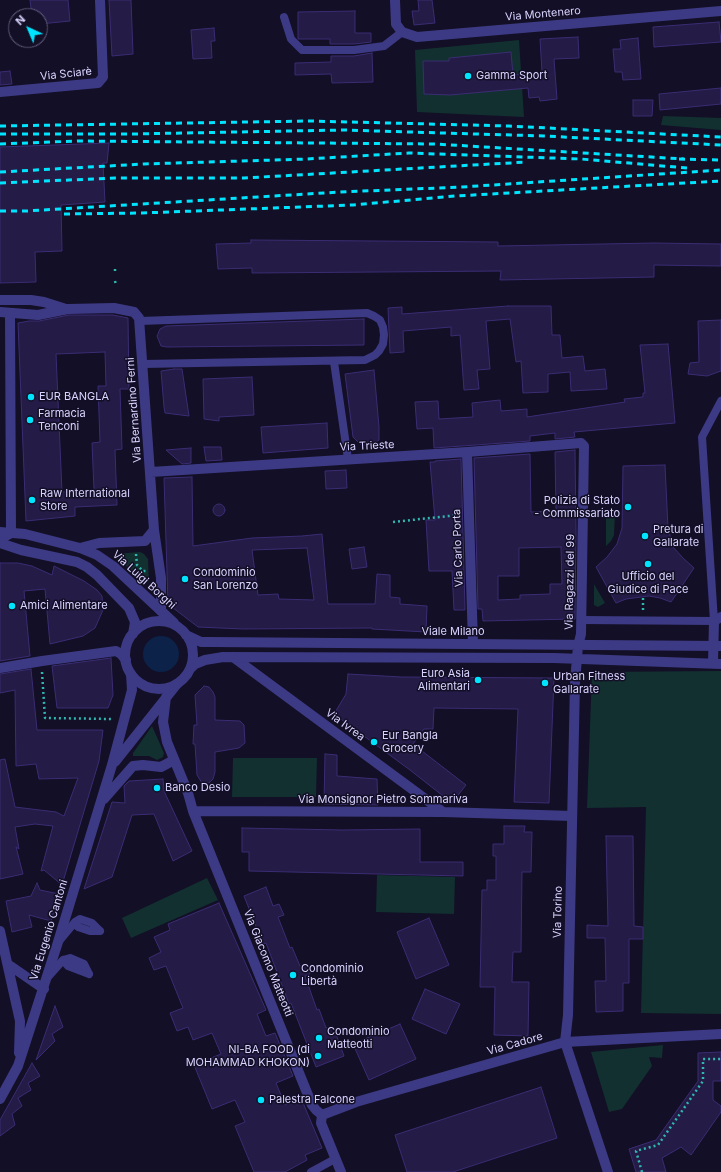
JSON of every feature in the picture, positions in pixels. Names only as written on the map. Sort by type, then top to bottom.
[{"type":"street","name":"Via Sciarè","points":[[0,92],[98,84],[103,77],[100,0]]},
{"type":"street","points":[[395,0],[396,24],[402,32]]},
{"type":"street","name":"Via Montenero","points":[[402,32],[417,38],[721,11]]},
{"type":"street","points":[[0,300],[31,300],[68,309]]},
{"type":"street","points":[[0,312],[10,314],[38,315],[68,309],[114,308],[134,312],[140,321]]},
{"type":"street","points":[[0,539],[11,533],[10,314]]},
{"type":"street","name":"Via Bernardino Ferni","points":[[140,321],[154,530],[161,578],[161,611]]},
{"type":"street","name":"Via Trieste","points":[[150,472],[468,452],[581,443],[584,446]]},
{"type":"street","name":"Via Ragazzi del 99","points":[[578,646],[581,634],[584,446]]},
{"type":"street","name":"Via Carlo Porta","points":[[468,452],[473,644]]},
{"type":"street","points":[[80,548],[99,543],[145,541],[154,530]]},
{"type":"street","name":"Via Luigi Borghi","points":[[0,532],[25,534],[80,548],[97,555],[113,566],[178,627]]},
{"type":"street","points":[[0,543],[21,550],[77,562],[87,567],[97,575],[129,608],[135,622],[133,634],[127,645],[126,660]]},
{"type":"street","points":[[0,668],[116,652],[121,654],[126,660],[131,674],[140,683],[151,688],[166,688],[177,684],[185,677],[195,664],[218,657],[577,659],[717,664],[717,619]]},
{"type":"street","points":[[133,634],[145,624],[155,622],[166,622],[178,627],[186,634],[190,641],[193,652],[191,668]]},
{"type":"street","name":"Viale Milano","points":[[186,634],[201,642],[717,646]]},
{"type":"street","name":"Via Torino","points":[[578,646],[575,682],[568,1015],[566,1042],[608,1172]]},
{"type":"street","name":"Via Ivrea","points":[[233,657],[443,812]]},
{"type":"street","name":"Via Eugenio Cantoni","points":[[0,1099],[18,1066],[44,989],[46,978],[112,765],[132,690],[131,674]]},
{"type":"street","name":"Via Eugenio Cantoni","points":[[112,765],[177,684]]},
{"type":"street","name":"Via Giacomo Matteotti","points":[[166,698],[163,722],[167,742],[188,793],[193,811],[312,1104],[322,1115],[321,1123],[341,1172]]},
{"type":"street","points":[[101,802],[133,766],[143,765],[161,767],[174,760]]},
{"type":"street","name":"Via Monsignor Pietro Sommariva","points":[[193,811],[443,812],[572,816]]},
{"type":"street","points":[[0,931],[4,966],[20,1021],[18,1066]]},
{"type":"street","points":[[4,966],[44,989]]},
{"type":"street","name":"Via Cadore","points":[[322,1115],[356,1102],[566,1042],[721,1034]]},
{"type":"lane","points":[[284,16],[291,39],[302,50],[354,50],[384,46],[402,32]]},
{"type":"lane","points":[[140,321],[367,314],[380,320],[383,327],[384,336],[383,344],[375,355],[365,360],[334,362],[143,364]]},
{"type":"lane","points":[[334,362],[348,459]]},
{"type":"lane","points":[[581,620],[717,619],[702,437],[721,401]]},
{"type":"lane","points":[[58,942],[76,922]]},
{"type":"lane","points":[[46,978],[64,960]]},
{"type":"lane","points":[[311,1172],[335,1159]]},
{"type":"path","points":[[115,281],[116,285]]},
{"type":"path","points":[[393,522],[469,514]]},
{"type":"path","points":[[136,549],[137,565],[143,571],[150,572]]},
{"type":"path","points":[[643,596],[643,606]]},
{"type":"path","points":[[42,661],[45,718],[124,720]]},
{"type":"path","points":[[642,1172],[636,1151],[658,1144],[670,1128],[702,1081],[703,1059],[721,1059]]},
{"type":"green space","name":"Gamma Sport","points":[[519,40],[524,117],[417,112],[415,50]]},
{"type":"green space","points":[[663,116],[721,118],[721,130],[661,125]]},
{"type":"green space","points":[[606,514],[615,514],[614,535],[606,546]]},
{"type":"green space","points":[[140,552],[148,559],[149,582],[145,584],[124,564],[114,558],[115,554]]},
{"type":"green space","points":[[594,584],[605,603],[598,607],[594,605]]},
{"type":"green space","points":[[721,671],[721,1014],[641,1013],[646,807],[587,808],[592,672]]},
{"type":"green space","points":[[152,726],[164,753],[163,757],[157,760],[149,756],[133,756],[133,753]]},
{"type":"green space","points":[[233,758],[317,758],[316,797],[232,797]]},
{"type":"green space","points":[[377,875],[455,877],[454,914],[376,912]]},
{"type":"green space","points":[[207,878],[218,900],[131,938],[122,918]]},
{"type":"green space","points":[[663,1045],[662,1058],[649,1057],[652,1066],[622,1109],[609,1112],[591,1052]]},
{"type":"water","points":[[164,636],[174,641],[178,647],[178,661],[174,667],[168,671],[158,672],[148,667],[144,661],[143,651],[148,641],[154,637]]},
{"type":"building","points":[[30,0],[68,0],[70,21],[48,23],[48,8],[31,8]]},
{"type":"building","points":[[109,0],[131,0],[133,54],[112,56]]},
{"type":"building","points":[[418,0],[432,0],[435,23],[414,25],[412,11],[419,11]]},
{"type":"building","points":[[355,11],[355,33],[371,33],[371,42],[330,44],[330,39],[298,39],[298,12]]},
{"type":"building","points":[[719,22],[721,42],[654,47],[653,27]]},
{"type":"building","points":[[214,28],[215,41],[211,41],[212,58],[193,59],[191,30]]},
{"type":"building","points":[[578,37],[579,58],[554,59],[557,99],[540,101],[539,97],[529,98],[528,88],[450,95],[424,94],[423,61],[449,61],[449,58],[511,52],[513,75],[542,72],[540,39]]},
{"type":"building","points":[[638,38],[641,79],[623,80],[622,72],[615,72],[613,49],[621,49],[620,40]]},
{"type":"building","points":[[372,53],[373,82],[332,83],[331,74],[295,75],[295,63],[331,62],[331,56],[354,56]]},
{"type":"building","points":[[10,71],[12,84],[0,85],[0,72]]},
{"type":"building","points":[[721,88],[721,104],[660,110],[659,94]]},
{"type":"building","points":[[633,100],[653,100],[652,116],[633,116]]},
{"type":"building","points":[[109,143],[107,163],[103,163],[105,202],[61,205],[62,251],[35,252],[36,282],[0,283],[0,147]]},
{"type":"building","points":[[251,240],[498,242],[498,246],[654,243],[721,244],[721,266],[654,265],[654,277],[500,280],[501,271],[252,273],[252,268],[218,269],[216,244],[251,243]]},
{"type":"building","points":[[508,306],[551,306],[552,335],[560,335],[562,358],[583,356],[585,371],[605,369],[607,389],[571,391],[570,372],[548,374],[548,392],[523,393],[521,361],[516,362],[510,319],[486,321],[490,369],[477,370],[479,389],[464,390],[460,335],[451,336],[451,327],[403,331],[404,352],[390,353],[388,308],[402,307],[402,314]]},
{"type":"building","points":[[69,315],[113,315],[128,318],[129,389],[120,389],[122,449],[115,450],[117,505],[75,507],[75,516],[26,521],[18,323],[39,321]],"holes":[[[105,352],[106,386],[98,386],[100,442],[92,443],[94,490],[62,492],[56,354]]]},
{"type":"building","points":[[364,319],[364,345],[167,347],[161,346],[157,336],[160,329],[166,326]]},
{"type":"building","points":[[721,320],[721,371],[707,376],[688,374],[690,363],[699,362],[698,321]]},
{"type":"building","points":[[668,344],[675,423],[574,432],[575,437],[555,439],[555,433],[530,436],[530,441],[434,448],[433,428],[417,429],[415,402],[438,401],[439,419],[473,417],[472,403],[500,400],[501,411],[527,409],[527,417],[625,402],[624,399],[643,397],[643,393],[645,393],[640,345]]},
{"type":"building","points":[[182,369],[189,416],[165,413],[161,371]]},
{"type":"building","points":[[374,370],[379,440],[372,445],[361,445],[353,437],[345,374]]},
{"type":"building","points":[[252,377],[254,415],[219,417],[219,421],[204,419],[203,379]]},
{"type":"building","points":[[327,423],[328,448],[263,453],[261,427]]},
{"type":"building","points":[[204,447],[221,447],[222,460],[206,461]]},
{"type":"building","points":[[191,448],[191,463],[182,464],[166,450]]},
{"type":"building","points":[[575,450],[575,619],[483,621],[482,609],[478,609],[474,458],[530,454],[531,512],[556,511],[555,452]],"holes":[[[561,547],[562,584],[550,584],[550,594],[520,595],[520,599],[498,600],[498,576],[519,576],[519,548]]]},
{"type":"building","points":[[461,459],[465,610],[454,610],[452,571],[429,571],[426,520],[435,520],[430,462]]},
{"type":"building","name":"Pretura di Gallarate","points":[[665,465],[668,528],[673,547],[694,568],[671,602],[649,596],[626,599],[616,603],[596,567],[607,557],[617,544],[622,528],[623,466]]},
{"type":"building","points":[[346,470],[347,488],[326,489],[325,471]]},
{"type":"building","points":[[192,477],[193,546],[252,538],[322,534],[328,604],[375,604],[377,574],[390,575],[390,597],[400,598],[400,604],[427,606],[426,632],[372,628],[243,629],[198,627],[168,604],[164,478]],"holes":[[[307,548],[314,600],[279,599],[278,594],[258,595],[252,550]]]},
{"type":"building","points":[[217,504],[221,504],[225,510],[221,516],[217,516],[213,512],[213,508]]},
{"type":"building","points":[[364,547],[367,567],[352,569],[349,549]]},
{"type":"building","points":[[0,563],[18,563],[32,566],[52,575],[54,566],[84,581],[97,590],[102,596],[103,610],[95,628],[83,636],[50,644],[45,589],[24,591],[30,656],[0,661]]},
{"type":"building","points":[[111,658],[113,695],[108,708],[57,708],[52,666]]},
{"type":"building","points":[[31,669],[37,730],[103,730],[99,761],[62,885],[44,870],[41,871],[53,826],[35,824],[15,827],[19,849],[16,847],[23,874],[0,879],[0,760],[5,759],[15,807],[56,812],[64,816],[78,778],[39,779],[36,764],[16,766],[15,690],[0,693],[0,674]]},
{"type":"building","points":[[348,674],[401,677],[554,678],[549,803],[514,802],[518,709],[434,708],[433,729],[424,729],[413,744],[466,785],[452,803],[334,714],[346,694]]},
{"type":"building","points":[[204,686],[209,687],[215,697],[215,720],[240,721],[244,725],[245,743],[239,748],[215,752],[215,772],[213,779],[209,783],[202,783],[197,775],[195,744],[193,744],[194,725],[197,725],[195,695]]},
{"type":"building","points":[[325,754],[337,755],[337,776],[377,779],[378,805],[324,804]]},
{"type":"building","points":[[163,779],[164,791],[192,851],[173,861],[154,814],[132,815],[112,877],[84,889],[112,802],[125,803],[124,786],[129,781]]},
{"type":"building","points":[[504,826],[525,826],[524,832],[532,832],[531,872],[522,872],[521,952],[513,952],[512,982],[529,982],[528,1036],[494,1035],[495,987],[480,987],[482,890],[487,890],[487,880],[496,880],[496,856],[493,856],[493,844],[504,844]]},
{"type":"building","points":[[242,828],[342,830],[420,829],[420,862],[463,862],[463,876],[249,871],[249,852],[242,852]]},
{"type":"building","points":[[606,836],[633,836],[634,926],[643,927],[643,939],[629,939],[629,983],[623,983],[623,1011],[596,1012],[595,981],[606,981],[605,938],[587,938],[587,925],[608,926]]},
{"type":"building","points":[[37,883],[40,890],[59,894],[51,921],[29,915],[32,927],[12,932],[6,901],[31,896]]},
{"type":"building","points":[[266,887],[273,906],[279,904],[284,915],[278,917],[290,948],[292,947],[300,966],[306,963],[310,974],[305,976],[317,1010],[319,1009],[326,1028],[333,1026],[344,1056],[316,1067],[291,1003],[289,1004],[266,943],[263,944],[244,896]]},
{"type":"building","points":[[219,903],[266,1010],[257,1014],[266,1036],[275,1033],[293,1076],[276,1083],[285,1105],[301,1098],[322,1148],[305,1155],[307,1160],[285,1172],[254,1172],[235,1126],[245,1122],[235,1100],[212,1109],[194,1065],[221,1054],[212,1033],[193,1040],[188,1027],[177,1031],[170,1013],[183,1008],[166,966],[154,970],[149,958],[161,952],[154,937],[170,930],[168,924]]},
{"type":"building","points":[[429,918],[449,965],[416,979],[397,932]]},
{"type":"building","points":[[425,989],[460,1004],[446,1034],[412,1019]]},
{"type":"building","points":[[55,1006],[63,1027],[52,1034],[55,1041],[36,1060]]},
{"type":"building","points":[[400,1024],[416,1059],[369,1080],[353,1044]]},
{"type":"building","points":[[721,1052],[721,1081],[713,1081],[713,1100],[721,1106],[721,1112],[691,1155],[681,1147],[662,1158],[666,1172],[636,1172],[629,1149],[656,1140],[698,1081],[698,1053]]},
{"type":"building","points":[[32,1063],[40,1076],[28,1083],[31,1090],[18,1098],[22,1106],[12,1114],[15,1125],[0,1136],[0,1120]]},
{"type":"building","points":[[541,1087],[557,1138],[453,1172],[407,1172],[395,1135]]},
{"type":"railway","points":[[0,126],[310,121],[509,126],[721,137]]},
{"type":"railway","points":[[0,134],[132,134],[343,130],[544,136],[721,145]]},
{"type":"railway","points":[[0,144],[77,141],[435,144],[684,159]]},
{"type":"railway","points":[[0,172],[144,164],[307,159],[409,153],[581,159],[687,168]]},
{"type":"railway","points":[[679,159],[721,160]]},
{"type":"railway","points":[[0,183],[115,178],[244,178],[527,162]]},
{"type":"railway","points":[[0,211],[26,211],[340,192],[462,187],[721,170]]},
{"type":"railway","points":[[64,214],[142,213],[353,205],[455,196],[721,181]]},
{"type":"place","name":"Gamma Sport","points":[[468,76]]},
{"type":"place","name":"EUR BANGLA","points":[[31,397]]},
{"type":"place","name":"Farmacia Tenconi","points":[[30,420]]},
{"type":"place","name":"Raw International Store","points":[[32,500]]},
{"type":"place","name":"Polizia di Stato - Commissariato","points":[[628,507]]},
{"type":"place","name":"Pretura di Gallarate","points":[[645,536]]},
{"type":"place","name":"Ufficio del Giudice di Pace","points":[[648,564]]},
{"type":"place","name":"Condominio San Lorenzo","points":[[185,579]]},
{"type":"place","name":"Amici Alimentare","points":[[12,606]]},
{"type":"place","name":"Euro Asia Alimentari","points":[[478,680]]},
{"type":"place","name":"Urban Fitness Gallarate","points":[[545,683]]},
{"type":"place","name":"Eur Bangla Grocery","points":[[374,742]]},
{"type":"place","name":"Banco Desio","points":[[157,788]]},
{"type":"place","name":"Condominio Libertà","points":[[293,975]]},
{"type":"place","name":"Condominio Matteotti","points":[[319,1038]]},
{"type":"place","name":"NI-BA FOOD (di MOHAMMAD KHOKON)","points":[[318,1056]]},
{"type":"place","name":"Palestra Falcone","points":[[261,1100]]}]
